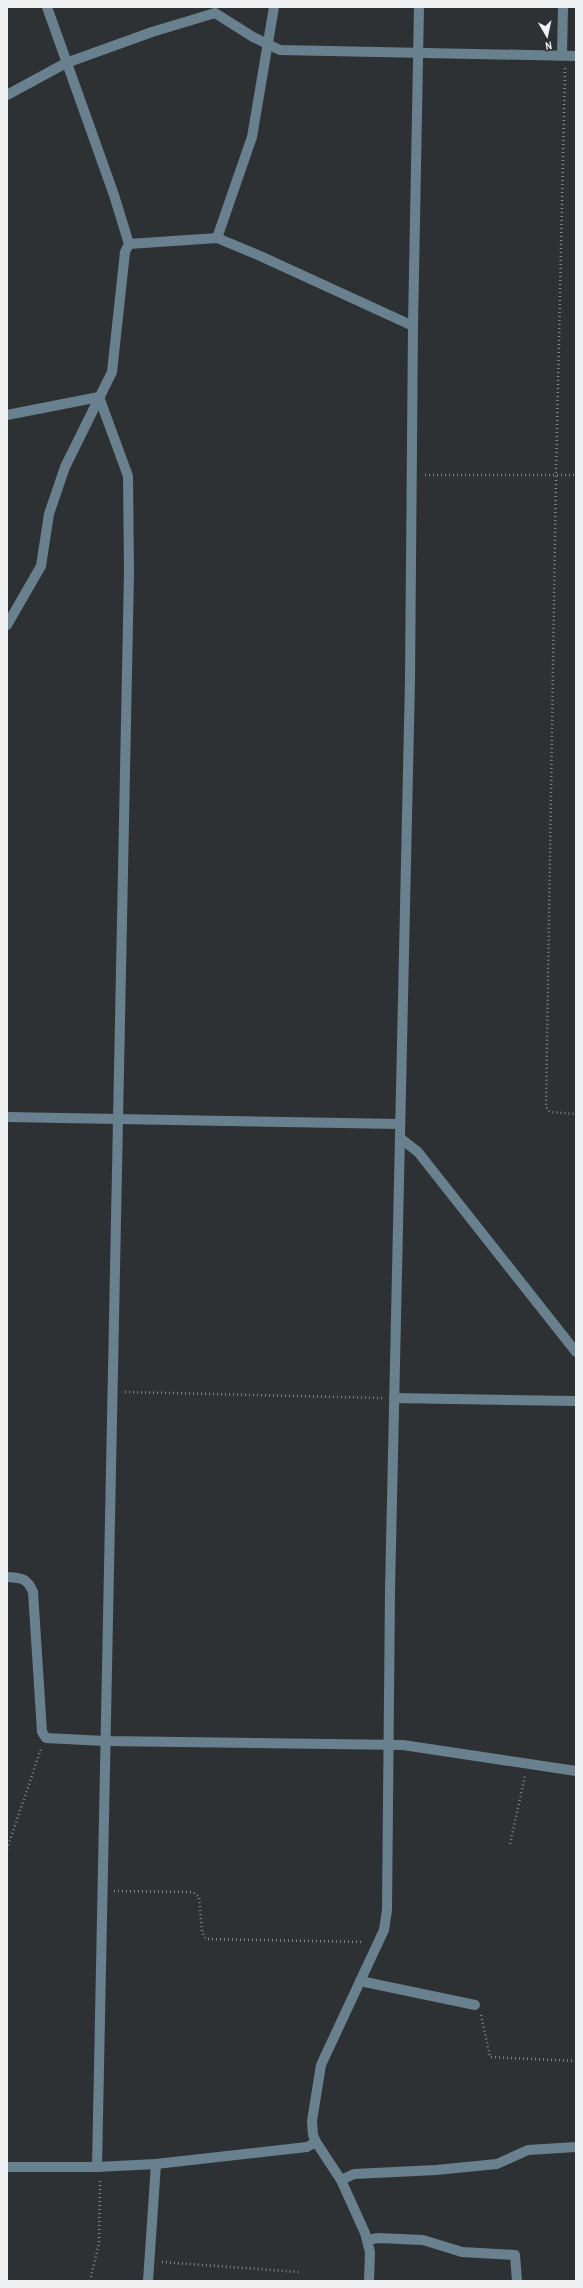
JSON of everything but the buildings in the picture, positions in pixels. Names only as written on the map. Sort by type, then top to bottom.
[{"type":"street","points":[[7,625],[41,566],[49,514],[65,468],[112,372],[125,252],[129,244],[114,195],[47,7]]},
{"type":"street","points":[[216,238],[252,137],[274,7]]},
{"type":"street","points":[[370,2281],[370,2252],[368,2240],[341,2180],[316,2142],[313,2135],[312,2121],[321,2065],[384,1930],[386,1910],[394,1398],[410,680],[412,326],[419,7]]},
{"type":"street","points":[[562,56],[564,7]]},
{"type":"street","points":[[7,95],[66,63],[152,32],[215,13],[267,44],[280,50],[576,56]]},
{"type":"street","points":[[129,244],[216,238],[258,255],[412,326]]},
{"type":"street","points":[[7,415],[99,397]]},
{"type":"street","points":[[97,2167],[111,1392],[129,572],[128,476],[99,397]]},
{"type":"street","points":[[7,1117],[400,1124]]},
{"type":"street","points":[[400,1138],[418,1152],[576,1352]]},
{"type":"street","points":[[394,1398],[576,1401]]},
{"type":"street","points":[[7,1577],[22,1578],[29,1581],[33,1592],[42,1732],[46,1738],[104,1741],[403,1745],[576,1771]]},
{"type":"street","points":[[360,1981],[475,2005]]},
{"type":"street","points":[[7,2167],[97,2167],[156,2164],[307,2146],[316,2142]]},
{"type":"street","points":[[341,2180],[354,2174],[436,2170],[497,2164],[528,2150],[576,2147]]},
{"type":"street","points":[[148,2281],[156,2164]]},
{"type":"street","points":[[368,2240],[378,2238],[423,2240],[462,2252],[515,2256],[517,2281]]},
{"type":"path","points":[[562,56],[565,72],[556,475],[546,1107],[550,1112],[576,1114]]},
{"type":"path","points":[[412,474],[576,475]]},
{"type":"path","points":[[111,1392],[394,1398]]},
{"type":"path","points":[[7,1849],[46,1738]]},
{"type":"path","points":[[510,1844],[527,1764]]},
{"type":"path","points":[[101,1891],[193,1892],[199,1897],[202,1932],[206,1939],[366,1942],[377,1945]]},
{"type":"path","points":[[475,2005],[480,2012],[490,2057],[576,2061]]},
{"type":"path","points":[[90,2281],[99,2243],[100,2183],[97,2167]]},
{"type":"path","points":[[150,2261],[299,2272]]}]
